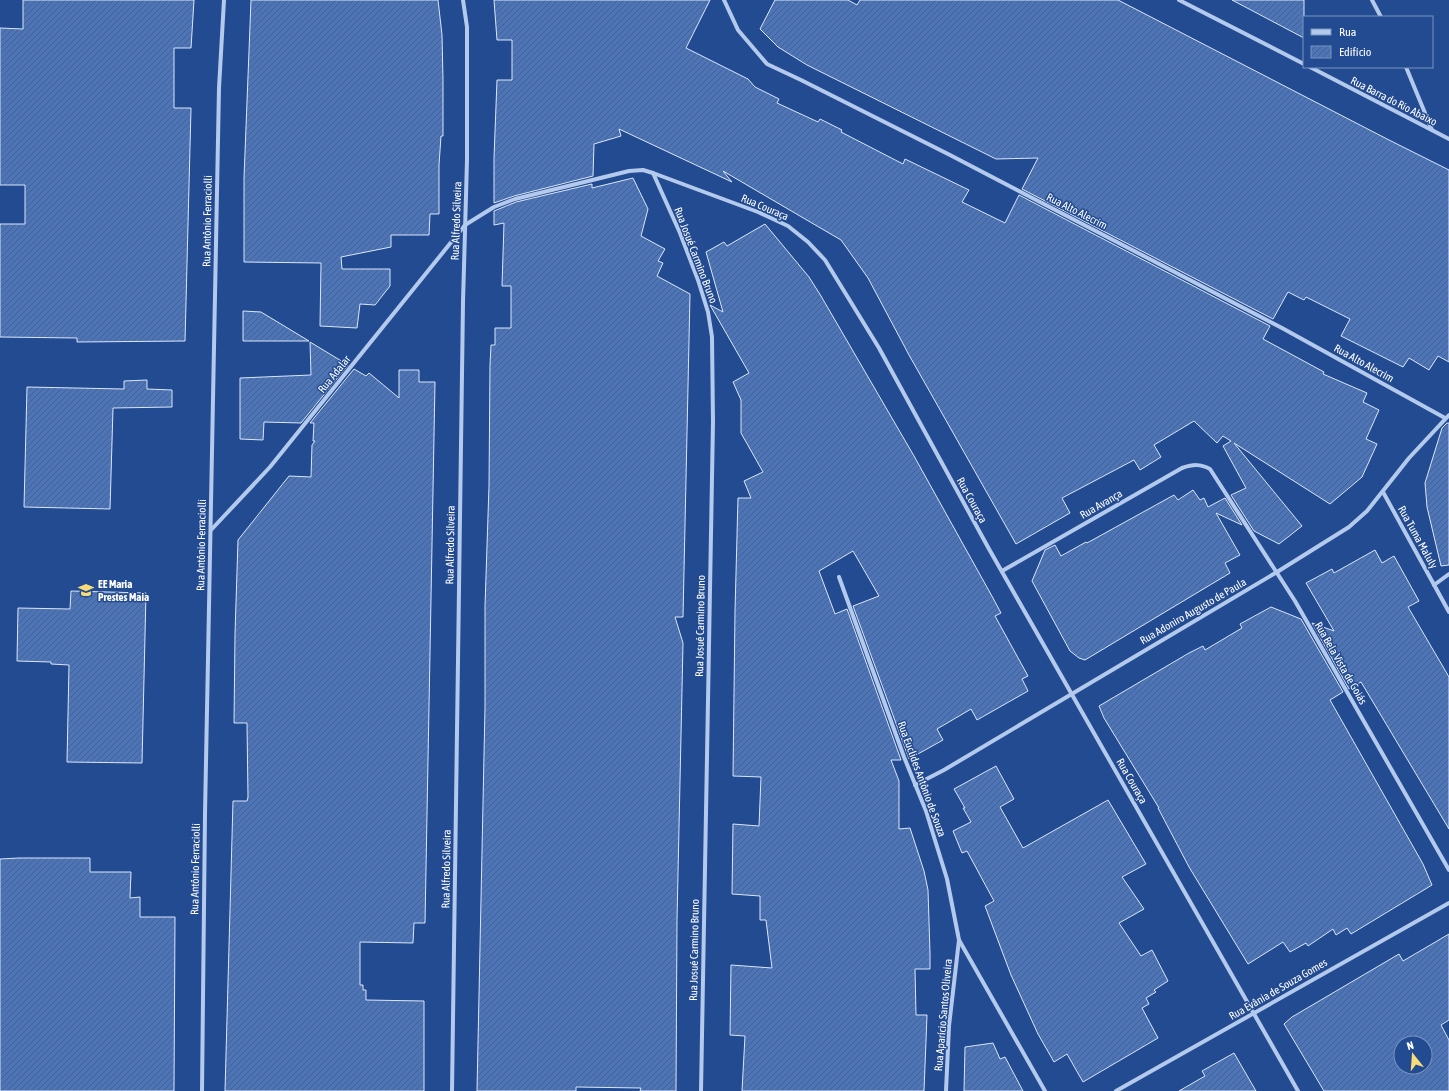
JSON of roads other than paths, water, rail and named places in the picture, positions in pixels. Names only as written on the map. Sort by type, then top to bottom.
[{"type":"street","name":"Rua Antônio Ferraciolli","points":[[202,1091],[205,806],[218,96],[224,0]]},
{"type":"street","name":"Rua Alfredo Silveira","points":[[452,1091],[467,27],[463,0]]},
{"type":"street","name":"Rua Alto Alecrim","points":[[724,0],[738,30],[767,64],[956,159],[1268,321],[1445,418]]},
{"type":"street","points":[[1179,0],[1303,63]]},
{"type":"street","points":[[1372,0],[1380,16]]},
{"type":"street","name":"Rua Barra do Rio Abaixo","points":[[1312,68],[1449,139]]},
{"type":"street","points":[[1406,68],[1432,130]]},
{"type":"street","name":"Rua Couraça","points":[[465,225],[494,207],[515,199],[629,171],[643,170],[758,212],[788,226],[808,242],[825,260],[879,348],[1002,571],[1298,1091]]},
{"type":"street","name":"Rua Josué Carmino Bruno","points":[[653,173],[680,233],[698,280],[708,312],[712,337],[713,422],[701,1091]]},
{"type":"street","name":"Rua Adalar","points":[[211,530],[270,467],[465,225]]},
{"type":"street","name":"Rua Adoniro Augusto de Paula","points":[[916,785],[944,770],[1277,572],[1349,527],[1367,510],[1409,458],[1449,415]]},
{"type":"street","name":"Rua Avança","points":[[1002,571],[1182,468],[1194,464],[1202,465],[1210,469]]},
{"type":"street","name":"Rua Bela Vista de Goiás","points":[[1210,469],[1295,601],[1449,870]]},
{"type":"street","name":"Rua Tuma Maluly","points":[[1383,492],[1449,612]]},
{"type":"street","points":[[1434,585],[1449,574]]},
{"type":"street","name":"Rua Euclides Antônio de Souza","points":[[839,577],[904,757],[926,811],[947,879],[959,940],[1045,1091]]},
{"type":"street","name":"Rua Evânia de Souza Gomes","points":[[1116,1091],[1449,903]]},
{"type":"street","name":"Rua Aparício Santos Oliveira","points":[[946,1091],[949,1026],[959,940]]},
{"type":"place","name":"EE Maria Prestes Maia","points":[[86,590]]}]
